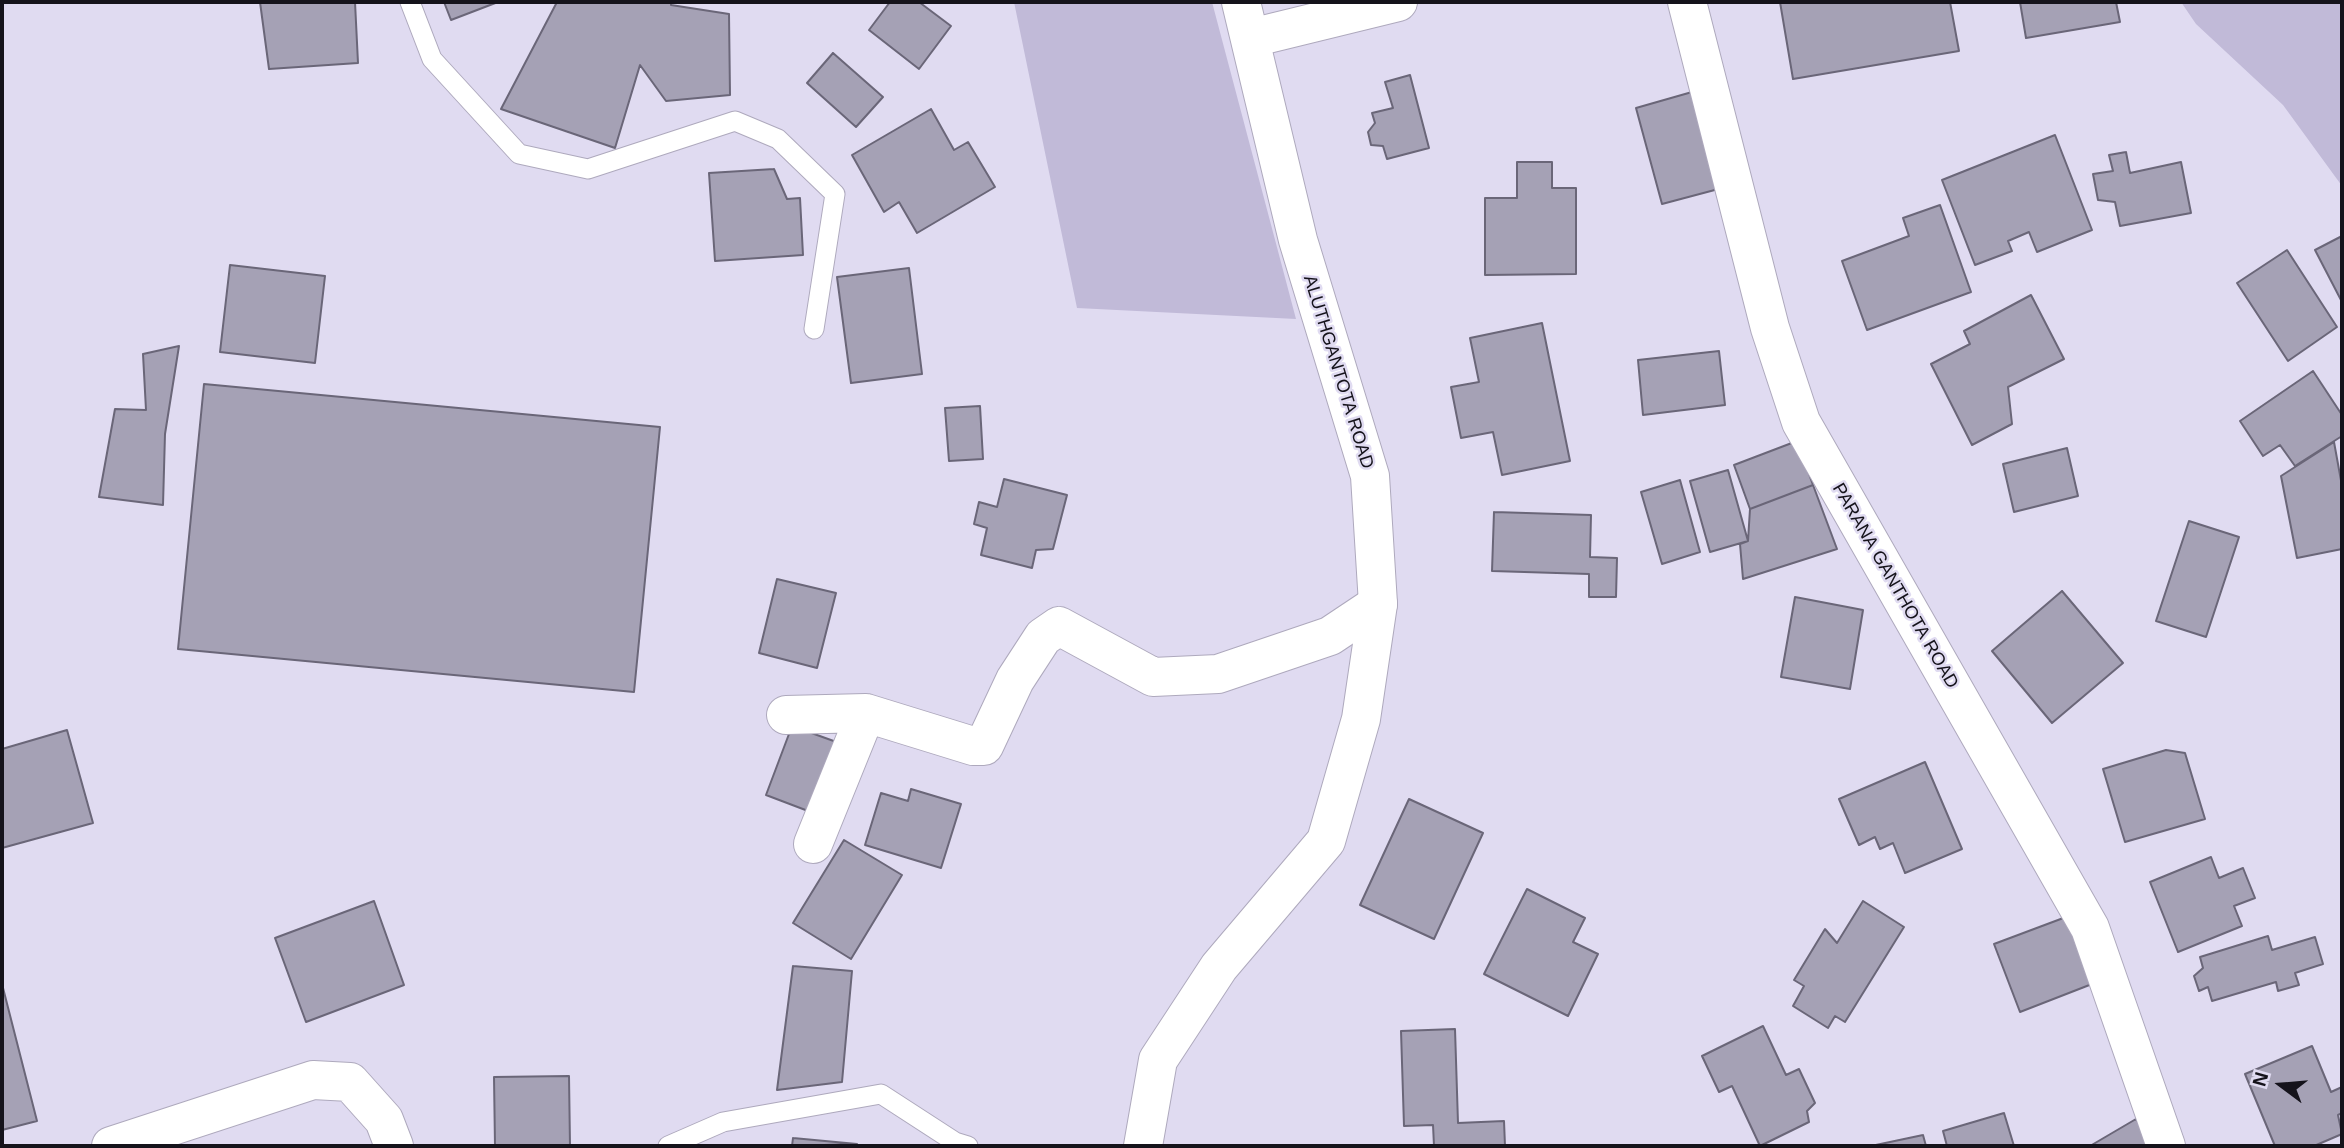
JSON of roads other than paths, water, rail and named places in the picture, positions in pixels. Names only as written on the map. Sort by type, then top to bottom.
[{"type":"street","name":"ALUTHGANTOTA ROAD","points":[[1143,1146],[1158,1060],[1219,967],[1326,841],[1361,719],[1378,604],[1370,476],[1298,240],[1241,2]]},
{"type":"street","points":[[1251,38],[1398,2]]},
{"type":"street","name":"PARANA GANTHOTA ROAD","points":[[1687,2],[1770,328],[1801,422],[2090,928],[2166,1146]]},
{"type":"street","points":[[786,715],[866,713],[973,746],[984,746],[1014,680],[1043,637],[1059,626],[1153,677],[1218,674],[1330,636],[1378,604]]},
{"type":"street","points":[[813,844],[866,713]]},
{"type":"street","points":[[111,1146],[313,1080],[350,1082],[384,1120],[394,1146]]},
{"type":"lane","points":[[410,2],[432,59],[519,154],[588,169],[734,121],[778,139],[835,194],[814,329]]},
{"type":"lane","points":[[668,1146],[723,1122],[881,1094],[955,1142],[968,1146]]}]
